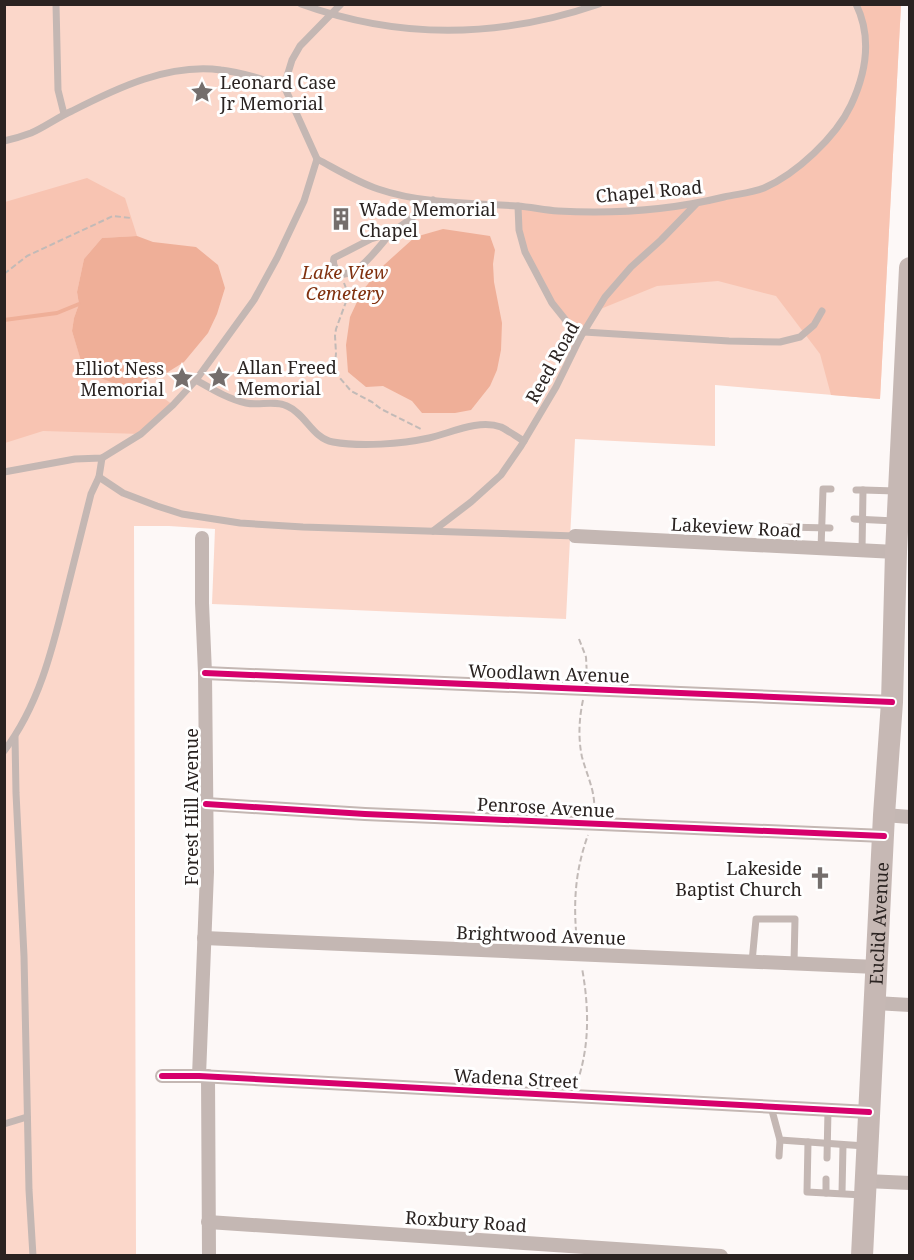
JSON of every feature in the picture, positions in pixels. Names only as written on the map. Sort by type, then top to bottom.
[{"type":"main road","name":"Euclid Avenue","points":[[862,1256],[892,702],[897,521],[909,268]]},
{"type":"street","name":"Lakeview Road","points":[[575,536],[896,552]]},
{"type":"street","name":"Forest Hill Avenue","points":[[202,537],[207,872],[204,938],[204,1076],[208,1256]]},
{"type":"street","name":"Woodlawn Avenue","points":[[205,673],[892,702]]},
{"type":"street","name":"Penrose Avenue","points":[[206,804],[377,814],[884,826],[909,817]]},
{"type":"street","name":"Brightwood Avenue","points":[[204,938],[876,967]]},
{"type":"street","points":[[874,1003],[909,1005]]},
{"type":"street","name":"Wadena Street","points":[[162,1076],[204,1076],[869,1112]]},
{"type":"street","points":[[865,1188],[909,1183]]},
{"type":"street","name":"Roxbury Road","points":[[208,1222],[721,1256]]},
{"type":"lane","points":[[56,4],[58,90],[64,114]]},
{"type":"lane","points":[[301,4],[331,15],[371,24],[418,30],[512,26],[569,15],[599,4]]},
{"type":"lane","points":[[4,472],[75,459],[102,458],[141,434],[196,380],[254,300],[304,201],[317,159],[284,86],[292,60],[300,46],[341,4]]},
{"type":"lane","name":"Chapel Road","points":[[317,159],[378,189],[405,196],[468,204],[518,206],[558,211],[617,211],[696,204],[761,189],[783,178],[801,164],[819,148],[844,119],[860,84],[865,61],[863,24],[856,4]]},
{"type":"lane","points":[[4,141],[32,133],[64,114],[164,73],[198,69],[220,70],[244,74],[284,86]]},
{"type":"lane","points":[[391,233],[371,239],[334,258],[334,267],[340,275],[355,271],[391,233],[433,200]]},
{"type":"lane","name":"Reed Road","points":[[433,531],[501,475],[556,387],[582,335],[605,297],[631,267],[696,204]]},
{"type":"lane","points":[[518,206],[519,230],[525,252],[552,303],[582,335],[780,342],[800,337],[814,325],[822,311]]},
{"type":"lane","points":[[196,380],[228,397],[248,403],[283,404],[290,407],[317,434],[333,442],[386,444],[436,436],[477,425],[500,427],[524,441]]},
{"type":"lane","points":[[4,751],[15,737],[47,668],[90,495],[99,477],[102,458]]},
{"type":"lane","points":[[99,477],[123,493],[157,507],[182,514],[250,523],[575,536]]},
{"type":"lane","points":[[821,549],[826,528],[827,502],[823,489],[831,489]]},
{"type":"lane","points":[[862,551],[858,529],[859,490],[899,491]]},
{"type":"lane","points":[[858,519],[897,521]]},
{"type":"lane","points":[[785,527],[826,528]]},
{"type":"lane","points":[[15,737],[33,1256]]},
{"type":"lane","points":[[752,962],[756,919],[795,919],[794,963]]},
{"type":"lane","points":[[771,1107],[780,1140],[779,1156]]},
{"type":"lane","points":[[827,1158],[828,1110]]},
{"type":"lane","points":[[4,1124],[27,1117]]},
{"type":"lane","points":[[780,1140],[867,1146]]},
{"type":"lane","points":[[808,1142],[807,1192],[842,1193],[865,1188]]},
{"type":"lane","points":[[842,1193],[843,1145]]},
{"type":"lane","points":[[826,1179],[826,1193]]},
{"type":"path","points":[[4,274],[27,256],[113,216],[131,218]]},
{"type":"path","points":[[340,275],[346,288],[347,298],[336,329],[335,365],[339,377],[351,392],[436,436]]},
{"type":"path","points":[[579,639],[586,657],[587,670],[579,736],[595,802],[594,814]]},
{"type":"path","points":[[577,1084],[585,1051],[588,1018],[575,918],[577,873],[588,834]]},
{"type":"green space","name":"Lake View Cemetery","points":[[5,5],[901,5],[880,399],[715,385],[715,446],[575,439],[566,619],[212,604],[215,529],[134,526],[136,1255],[5,1256]]},
{"type":"shaded area","points":[[856,5],[901,5],[880,399],[831,395],[820,354],[776,296],[718,281],[657,286],[598,310],[580,338],[552,303],[525,252],[518,206],[617,211],[696,204],[772,184],[819,148],[850,106],[866,50]]},
{"type":"shaded area","points":[[87,178],[125,198],[137,236],[102,238],[84,259],[77,292],[79,304],[72,331],[84,370],[108,381],[130,387],[143,383],[173,405],[141,434],[43,431],[5,443],[5,202]]},
{"type":"shaded area","points":[[443,229],[490,236],[495,250],[494,282],[502,323],[501,350],[497,370],[490,386],[471,410],[455,413],[422,413],[412,401],[383,386],[366,387],[348,372],[346,345],[350,317],[362,291],[384,265],[415,237]]},
{"type":"shaded area","points":[[137,236],[153,242],[196,247],[218,265],[225,288],[208,333],[184,362],[160,377],[148,378],[134,387],[127,387],[84,371],[72,331],[79,304],[77,292],[84,259],[102,238]]},
{"type":"waterway","points":[[4,320],[57,313],[79,304]]},
{"type":"cycle path","points":[[205,673],[892,702]]},
{"type":"cycle path","points":[[206,804],[365,814],[884,836]]},
{"type":"cycle path","points":[[162,1076],[199,1076],[869,1112]]},
{"type":"place","name":"Leonard Case Jr Memorial","points":[[202,92]]},
{"type":"place","name":"Wade Memorial Chapel","points":[[341,219]]},
{"type":"place","name":"Allan Freed Memorial","points":[[219,377]]},
{"type":"place","name":"Elliot Ness Memorial","points":[[182,378]]},
{"type":"place","name":"Lakeside Baptist Church","points":[[820,878]]}]
